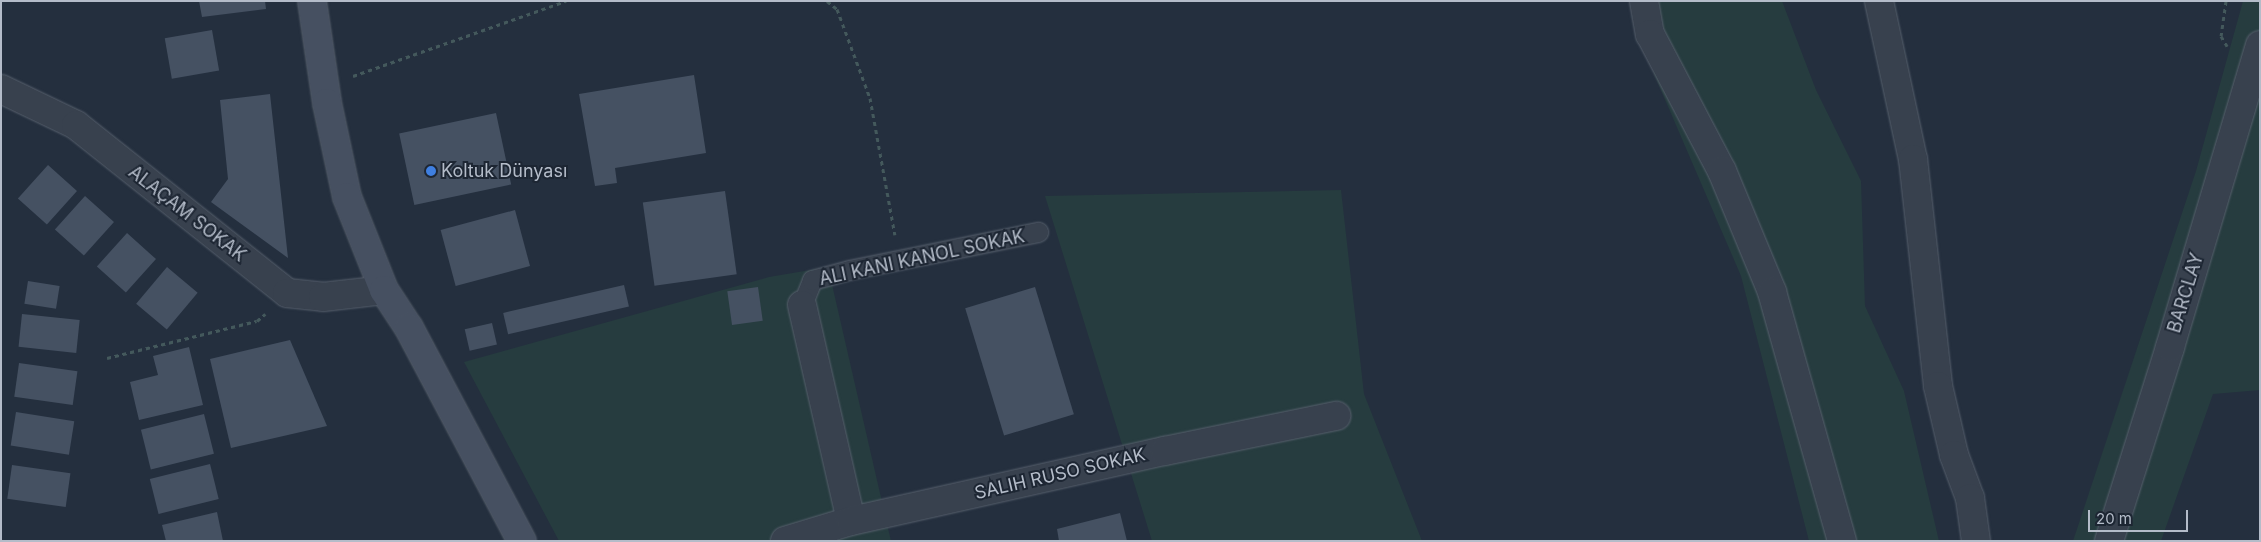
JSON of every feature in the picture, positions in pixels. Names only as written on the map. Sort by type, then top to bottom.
[{"type":"street","points":[[312,1],[325,86],[347,197],[384,290],[409,328],[522,541]]},
{"type":"street","points":[[1644,1],[1650,34],[1722,171],[1772,292],[1842,541]]},
{"type":"street","points":[[1879,1],[1913,159],[1938,386],[1954,455],[1970,498],[1976,541]]},
{"type":"street","name":"BARCLAY","points":[[2109,541],[2260,45]]},
{"type":"street","name":"ALAÇAM SOKAK","points":[[1,89],[76,125],[287,293]]},
{"type":"street","points":[[287,293],[324,297],[384,290]]},
{"type":"street","name":"ALI KANI KANOL SOKAK","points":[[802,305],[850,521]]},
{"type":"street","name":"SALIH RUSO SOKAK","points":[[785,541],[850,521],[1164,451],[1336,416]]},
{"type":"lane","name":"ALI KANI KANOL SOKAK","points":[[802,305],[812,280],[1038,232]]},
{"type":"path","points":[[325,86],[566,1]]},
{"type":"path","points":[[827,1],[837,9],[870,98],[899,260]]},
{"type":"path","points":[[107,358],[257,321],[287,293]]},
{"type":"green space","points":[[1635,1],[1782,1],[1816,90],[1861,181],[1865,306],[1904,391],[1939,541],[1809,541],[1741,276],[1654,74]]},
{"type":"green space","points":[[2243,1],[2260,1],[2260,390],[2213,394],[2161,541],[2073,541],[2196,171]]},
{"type":"green space","points":[[1341,190],[1364,394],[1422,541],[1152,541],[1045,196]]},
{"type":"green space","points":[[828,267],[891,541],[559,541],[464,362],[769,277]]},
{"type":"building","points":[[199,1],[265,1],[266,9],[202,17]]},
{"type":"building","points":[[212,30],[219,70],[172,79],[165,38]]},
{"type":"building","points":[[694,75],[706,153],[615,168],[617,183],[595,186],[579,94]]},
{"type":"building","points":[[270,94],[288,258],[211,202],[228,179],[220,100]]},
{"type":"building","points":[[496,113],[511,184],[414,205],[399,134]]},
{"type":"building","points":[[48,165],[77,191],[47,225],[18,198]]},
{"type":"building","points":[[725,191],[737,274],[654,286],[643,203]]},
{"type":"building","points":[[85,196],[114,222],[84,256],[55,229]]},
{"type":"building","points":[[515,210],[530,266],[456,286],[441,230]]},
{"type":"building","points":[[127,233],[156,259],[126,293],[97,266]]},
{"type":"building","points":[[167,267],[198,293],[167,329],[136,304]]},
{"type":"building","points":[[28,281],[60,286],[56,309],[24,304]]},
{"type":"building","points":[[624,285],[629,306],[508,334],[503,313]]},
{"type":"building","points":[[758,287],[763,321],[732,325],[727,291]]},
{"type":"building","points":[[1035,287],[1074,414],[1004,436],[965,308]]},
{"type":"building","points":[[22,314],[80,320],[76,353],[19,347]]},
{"type":"building","points":[[492,323],[497,344],[470,351],[465,329]]},
{"type":"building","points":[[290,340],[327,426],[231,448],[210,359]]},
{"type":"building","points":[[189,347],[203,405],[139,420],[130,382],[158,375],[153,356]]},
{"type":"building","points":[[19,363],[77,371],[73,405],[14,397]]},
{"type":"building","points":[[16,412],[74,421],[69,455],[11,446]]},
{"type":"building","points":[[204,414],[214,454],[151,470],[141,430]]},
{"type":"building","points":[[210,464],[219,499],[159,514],[150,479]]},
{"type":"building","points":[[12,465],[70,473],[66,507],[7,499]]},
{"type":"building","points":[[217,512],[223,541],[166,541],[162,525]]},
{"type":"building","points":[[1120,513],[1127,541],[1059,541],[1057,529]]},
{"type":"place","name":"Koltuk Dünyası","points":[[431,171]]}]
